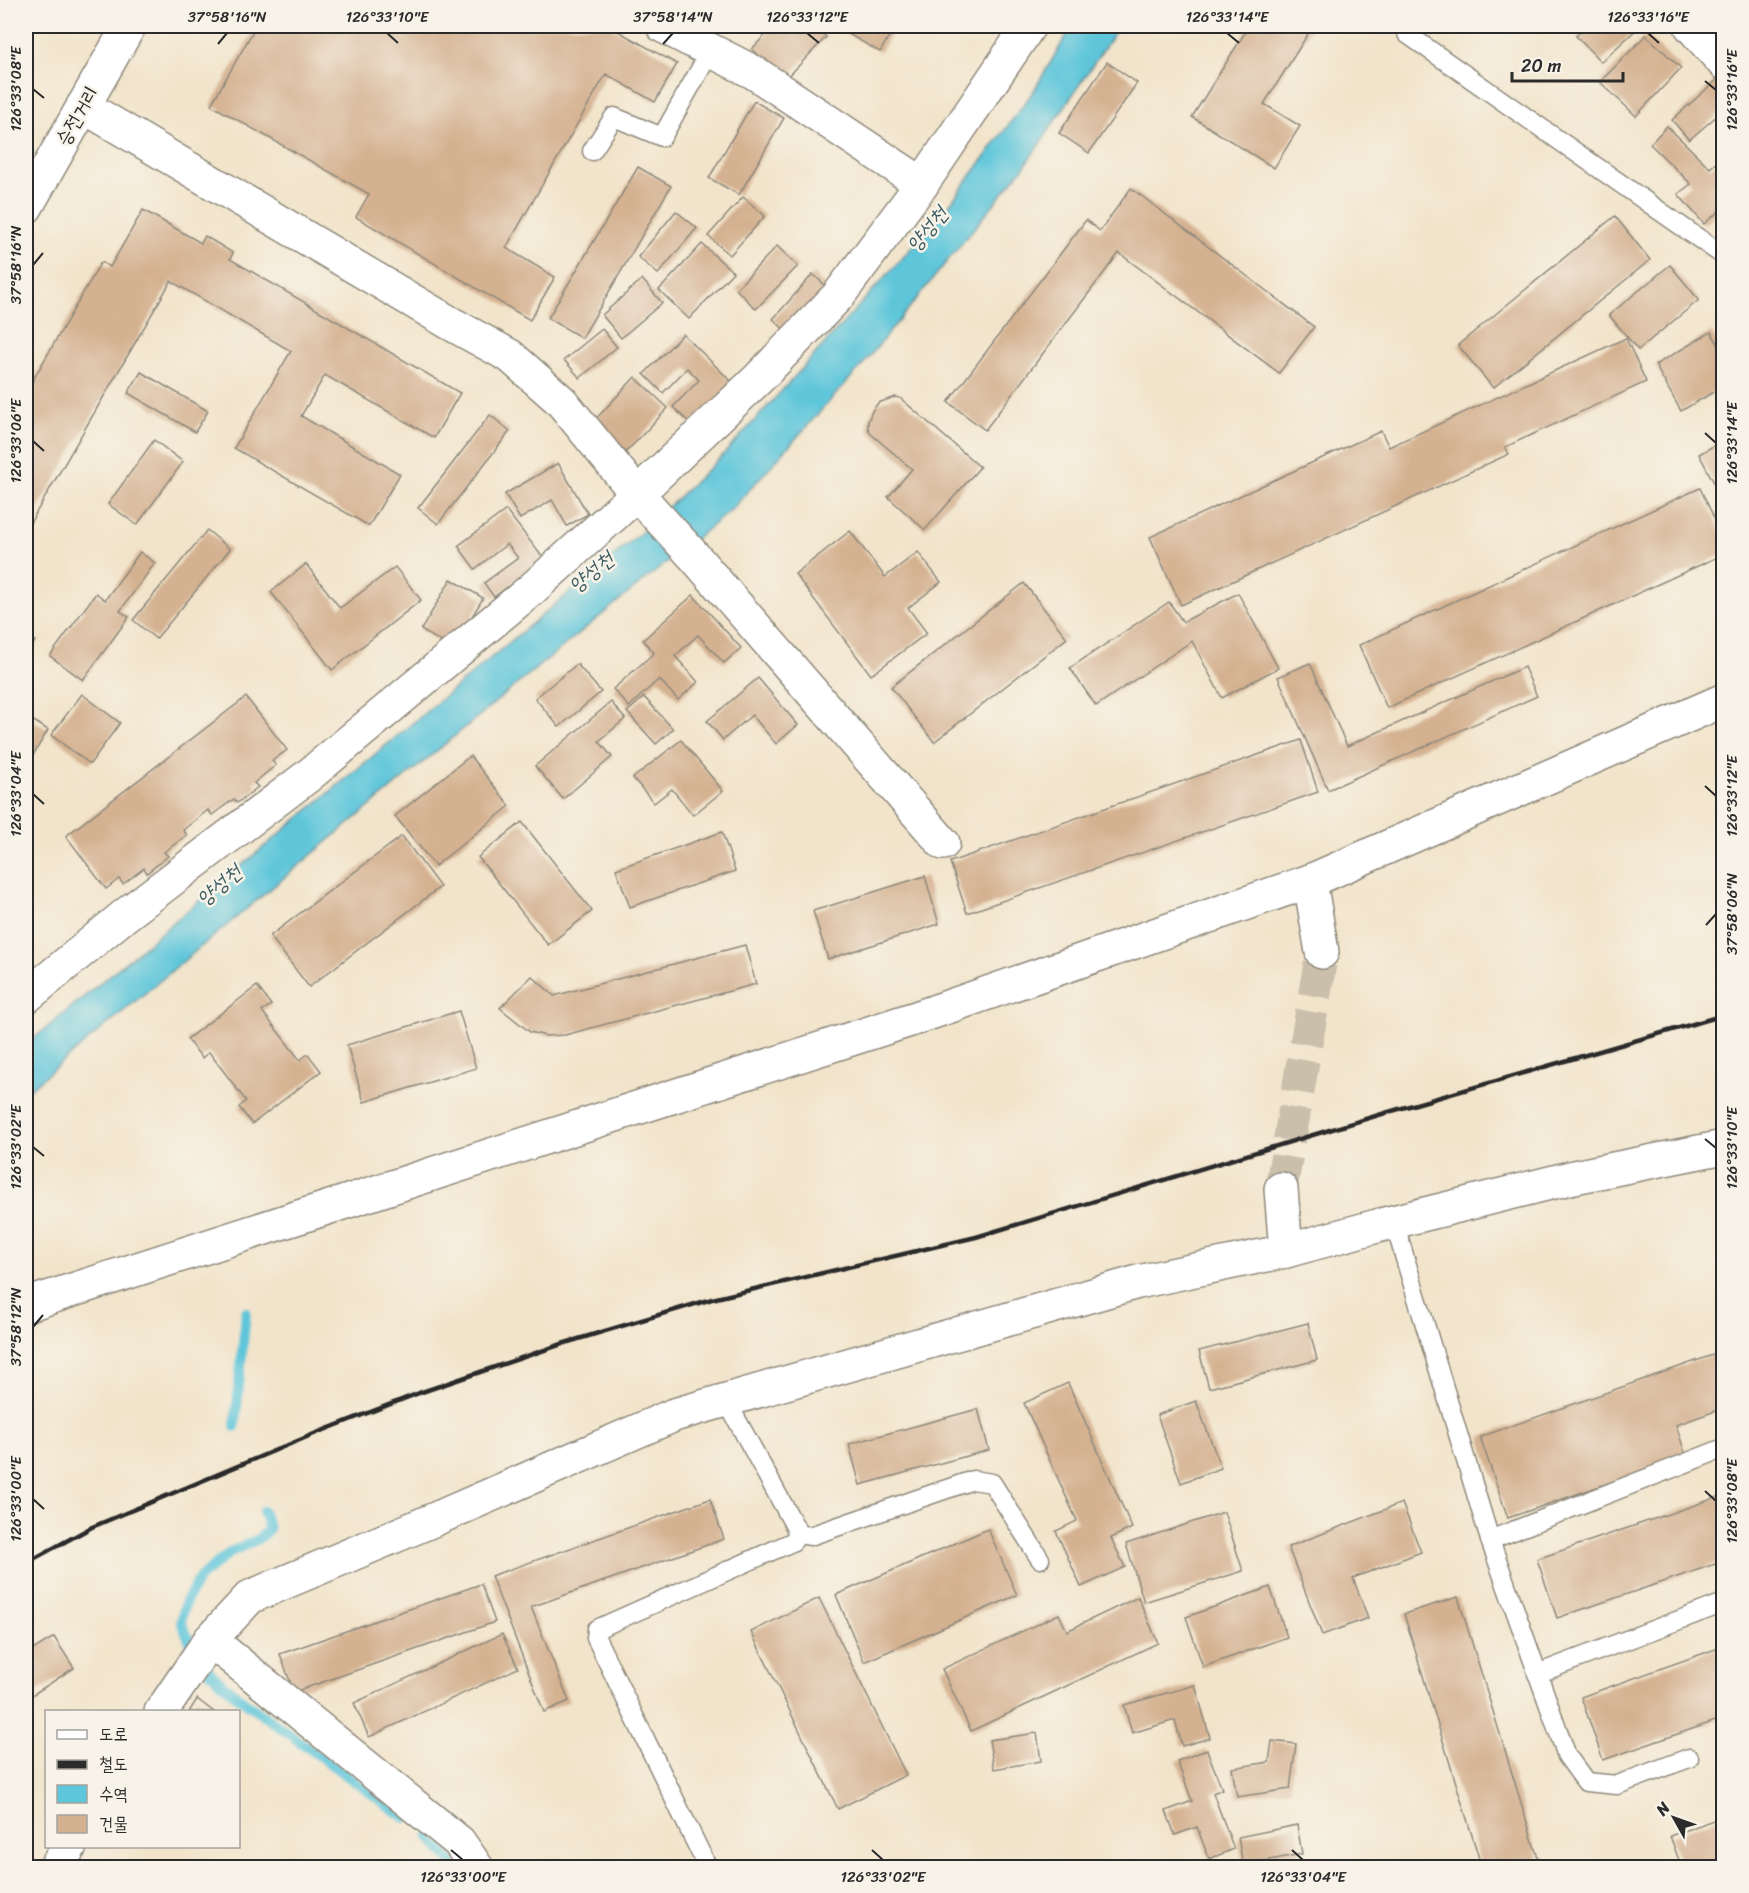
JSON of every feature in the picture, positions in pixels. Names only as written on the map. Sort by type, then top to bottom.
[{"type":"street","name":"승전거리","points":[[26,207],[129,26]]},
{"type":"street","points":[[663,26],[755,73],[922,184]]},
{"type":"street","points":[[26,997],[124,916],[308,776],[643,500],[838,296],[922,184],[1029,26]]},
{"type":"street","points":[[1691,26],[1724,63]]},
{"type":"street","points":[[83,106],[429,311],[510,356],[561,401],[643,500],[943,843]]},
{"type":"street","points":[[26,1305],[913,1019],[1310,881],[1724,700]]},
{"type":"street","points":[[1310,881],[1322,952]]},
{"type":"street","points":[[162,1710],[204,1650],[250,1597],[674,1415],[1138,1282],[1286,1251],[1574,1177],[1724,1146]]},
{"type":"street","points":[[1281,1189],[1286,1251]]},
{"type":"street","points":[[204,1650],[459,1842],[477,1868]]},
{"type":"lane","points":[[1407,34],[1724,256]]},
{"type":"lane","points":[[592,151],[614,117],[662,137],[711,50]]},
{"type":"lane","points":[[1394,1222],[1490,1540],[1567,1756],[1586,1782],[1617,1785],[1689,1758]]},
{"type":"lane","points":[[726,1400],[799,1534]]},
{"type":"lane","points":[[1490,1540],[1724,1448]]},
{"type":"lane","points":[[799,1534],[810,1536],[973,1480],[992,1483],[1040,1559]]},
{"type":"lane","points":[[708,1868],[596,1638],[597,1629],[792,1542],[799,1534]]},
{"type":"lane","points":[[1537,1674],[1724,1603]]},
{"type":"water","name":"양성천","points":[[1072,26],[1119,26],[1024,167],[865,362],[731,510],[539,666],[26,1092],[26,1045],[642,532],[726,452],[944,212],[1033,92]]},
{"type":"building","points":[[256,26],[609,26],[677,64],[655,102],[606,74],[506,248],[555,277],[530,320],[356,217],[369,194],[211,105]]},
{"type":"building","points":[[774,26],[814,26],[826,37],[785,80],[752,49]]},
{"type":"building","points":[[834,26],[895,26],[880,52]]},
{"type":"building","points":[[1249,26],[1313,26],[1264,104],[1300,126],[1274,168],[1192,117]]},
{"type":"building","points":[[1577,26],[1640,26],[1601,62],[1576,36],[1581,31]]},
{"type":"building","points":[[1646,35],[1681,68],[1636,116],[1600,82]]},
{"type":"building","points":[[1107,62],[1137,83],[1089,153],[1059,133]]},
{"type":"building","points":[[1722,75],[1724,119],[1719,114],[1689,140],[1672,120]]},
{"type":"building","points":[[754,101],[784,118],[739,195],[709,178]]},
{"type":"building","points":[[1667,126],[1710,168],[1724,156],[1724,207],[1704,224],[1678,194],[1691,184],[1650,144]]},
{"type":"building","points":[[638,167],[671,186],[582,338],[548,318]]},
{"type":"building","points":[[1131,188],[1314,327],[1279,373],[1119,253],[985,430],[948,402],[1086,220],[1100,231]]},
{"type":"building","points":[[743,197],[765,216],[730,255],[708,236]]},
{"type":"building","points":[[143,210],[201,243],[205,236],[233,253],[230,259],[460,393],[434,438],[325,375],[301,416],[400,474],[369,526],[234,448],[291,351],[171,281],[26,530],[26,392],[101,262],[110,267]]},
{"type":"building","points":[[676,211],[697,228],[658,274],[638,257]]},
{"type":"building","points":[[1615,216],[1650,260],[1493,388],[1458,345]]},
{"type":"building","points":[[702,244],[733,272],[689,319],[659,290]]},
{"type":"building","points":[[777,246],[798,266],[756,309],[736,289]]},
{"type":"building","points":[[1670,265],[1699,300],[1638,350],[1609,315]]},
{"type":"building","points":[[813,274],[833,293],[793,338],[773,319]]},
{"type":"building","points":[[642,279],[662,303],[621,338],[602,315]]},
{"type":"building","points":[[602,329],[617,347],[580,378],[564,360]]},
{"type":"building","points":[[1711,332],[1724,353],[1724,386],[1681,411],[1655,365]]},
{"type":"building","points":[[683,334],[735,385],[694,427],[673,407],[699,380],[687,368],[663,393],[644,374]]},
{"type":"building","points":[[1626,338],[1646,382],[1505,447],[1509,454],[1181,605],[1150,537],[1381,431],[1389,447]]},
{"type":"building","points":[[141,372],[208,411],[195,432],[128,393]]},
{"type":"building","points":[[635,377],[668,408],[626,452],[593,422]]},
{"type":"building","points":[[895,397],[900,398],[980,467],[925,530],[888,497],[912,469],[870,433],[868,428],[872,411],[878,403]]},
{"type":"building","points":[[490,415],[510,431],[438,524],[418,508]]},
{"type":"building","points":[[154,440],[183,462],[137,525],[108,504]]},
{"type":"building","points":[[1724,440],[1724,494],[1721,496],[1699,454]]},
{"type":"building","points":[[558,463],[588,514],[567,526],[552,500],[520,519],[505,494]]},
{"type":"building","points":[[1700,488],[1724,539],[1724,554],[1387,708],[1359,645]]},
{"type":"building","points":[[506,510],[544,559],[494,597],[484,583],[518,558],[507,544],[475,569],[458,546]]},
{"type":"building","points":[[207,530],[230,549],[156,639],[133,620]]},
{"type":"building","points":[[850,531],[885,577],[918,552],[941,582],[908,608],[927,633],[871,675],[795,574]]},
{"type":"building","points":[[140,552],[155,563],[120,611],[129,617],[83,680],[50,656],[96,593],[105,600]]},
{"type":"building","points":[[306,564],[340,608],[395,567],[421,600],[332,670],[271,592]]},
{"type":"building","points":[[451,579],[483,598],[453,649],[421,630]]},
{"type":"building","points":[[1024,583],[1067,638],[934,742],[891,687]]},
{"type":"building","points":[[1238,593],[1278,668],[1222,698],[1192,641],[1096,706],[1070,668],[1169,602],[1183,622]]},
{"type":"building","points":[[693,595],[741,648],[724,663],[698,635],[675,656],[698,682],[678,700],[659,679],[629,707],[613,689],[654,653],[643,640]]},
{"type":"building","points":[[26,636],[35,641],[26,659]]},
{"type":"building","points":[[1310,663],[1347,746],[1524,667],[1537,696],[1328,790],[1278,677]]},
{"type":"building","points":[[577,664],[601,692],[559,727],[535,698]]},
{"type":"building","points":[[758,678],[798,725],[776,744],[752,715],[723,740],[707,721]]},
{"type":"building","points":[[82,694],[120,723],[90,764],[51,735]]},
{"type":"building","points":[[246,697],[287,750],[272,761],[276,765],[254,783],[258,787],[237,803],[234,799],[212,815],[208,810],[183,830],[187,835],[164,852],[168,856],[147,873],[144,868],[123,884],[119,879],[106,889],[66,836]]},
{"type":"building","points":[[644,697],[673,729],[656,744],[627,712]]},
{"type":"building","points":[[611,702],[625,719],[599,741],[612,757],[563,799],[535,766]]},
{"type":"building","points":[[26,716],[48,730],[26,767]]},
{"type":"building","points":[[681,740],[723,791],[693,815],[672,789],[654,803],[633,778]]},
{"type":"building","points":[[1301,740],[1318,792],[967,913],[950,862]]},
{"type":"building","points":[[470,756],[510,806],[435,866],[395,816]]},
{"type":"building","points":[[522,822],[592,911],[548,945],[478,857]]},
{"type":"building","points":[[722,832],[735,871],[630,907],[616,869]]},
{"type":"building","points":[[402,836],[440,887],[309,987],[270,936]]},
{"type":"building","points":[[925,876],[939,924],[828,959],[813,911]]},
{"type":"building","points":[[745,945],[756,984],[565,1035],[546,1036],[530,1032],[500,1008],[532,976],[554,996]]},
{"type":"building","points":[[257,986],[271,1005],[262,1011],[300,1060],[308,1054],[321,1071],[252,1124],[239,1107],[246,1101],[209,1052],[202,1058],[187,1039]]},
{"type":"building","points":[[459,1011],[476,1068],[364,1102],[347,1045]]},
{"type":"building","points":[[1308,1323],[1317,1360],[1209,1388],[1199,1351]]},
{"type":"building","points":[[1724,1351],[1724,1408],[1676,1425],[1686,1456],[1508,1518],[1480,1437]]},
{"type":"building","points":[[1068,1383],[1132,1528],[1111,1538],[1125,1567],[1081,1587],[1056,1531],[1077,1521],[1024,1403]]},
{"type":"building","points":[[1196,1401],[1221,1468],[1181,1483],[1157,1415]]},
{"type":"building","points":[[978,1409],[989,1450],[860,1485],[849,1444]]},
{"type":"building","points":[[1724,1495],[1724,1561],[1557,1618],[1537,1559]]},
{"type":"building","points":[[710,1499],[724,1539],[531,1607],[569,1701],[544,1712],[491,1576]]},
{"type":"building","points":[[1402,1503],[1421,1552],[1353,1578],[1368,1618],[1322,1635],[1288,1547]]},
{"type":"building","points":[[1224,1512],[1243,1571],[1144,1602],[1126,1544]]},
{"type":"building","points":[[988,1529],[1017,1595],[864,1662],[836,1595]]},
{"type":"building","points":[[481,1584],[495,1622],[294,1692],[280,1654]]},
{"type":"building","points":[[1270,1587],[1287,1637],[1203,1667],[1186,1617]]},
{"type":"building","points":[[1138,1597],[1158,1643],[971,1731],[942,1669],[1059,1614],[1067,1631]]},
{"type":"building","points":[[1458,1597],[1541,1868],[1482,1868],[1404,1614]]},
{"type":"building","points":[[819,1598],[906,1775],[838,1809],[751,1632]]},
{"type":"building","points":[[502,1634],[518,1668],[369,1737],[354,1703]]},
{"type":"building","points":[[54,1637],[74,1668],[26,1699],[26,1654]]},
{"type":"building","points":[[1724,1646],[1724,1718],[1603,1760],[1581,1697]]},
{"type":"building","points":[[1195,1685],[1210,1738],[1182,1746],[1175,1720],[1132,1733],[1124,1705]]},
{"type":"building","points":[[197,1699],[211,1710],[190,1710]]},
{"type":"building","points":[[1037,1733],[1041,1761],[994,1769],[989,1740]]},
{"type":"building","points":[[1272,1741],[1296,1744],[1290,1789],[1237,1797],[1232,1768],[1269,1762]]},
{"type":"building","points":[[1207,1750],[1222,1789],[1213,1793],[1234,1849],[1209,1859],[1197,1827],[1175,1835],[1166,1811],[1192,1801],[1177,1761]]},
{"type":"building","points":[[1724,1816],[1724,1868],[1682,1868],[1670,1836]]},
{"type":"building","points":[[1297,1825],[1302,1854],[1243,1865],[1238,1837]]},
{"type":"waterway","points":[[235,1427],[246,1312]]},
{"type":"waterway","points":[[263,1511],[269,1529],[258,1539],[231,1552],[200,1577],[185,1603],[181,1622],[191,1644],[212,1674],[238,1697],[405,1818]]},
{"type":"waterway","points":[[429,1837],[457,1868]]},
{"type":"tunnel","points":[[1281,1189],[1322,952]]},
{"type":"railway","points":[[26,1563],[92,1527],[314,1434],[419,1393],[565,1343],[712,1299],[976,1237],[1392,1111],[1724,1015]]}]
